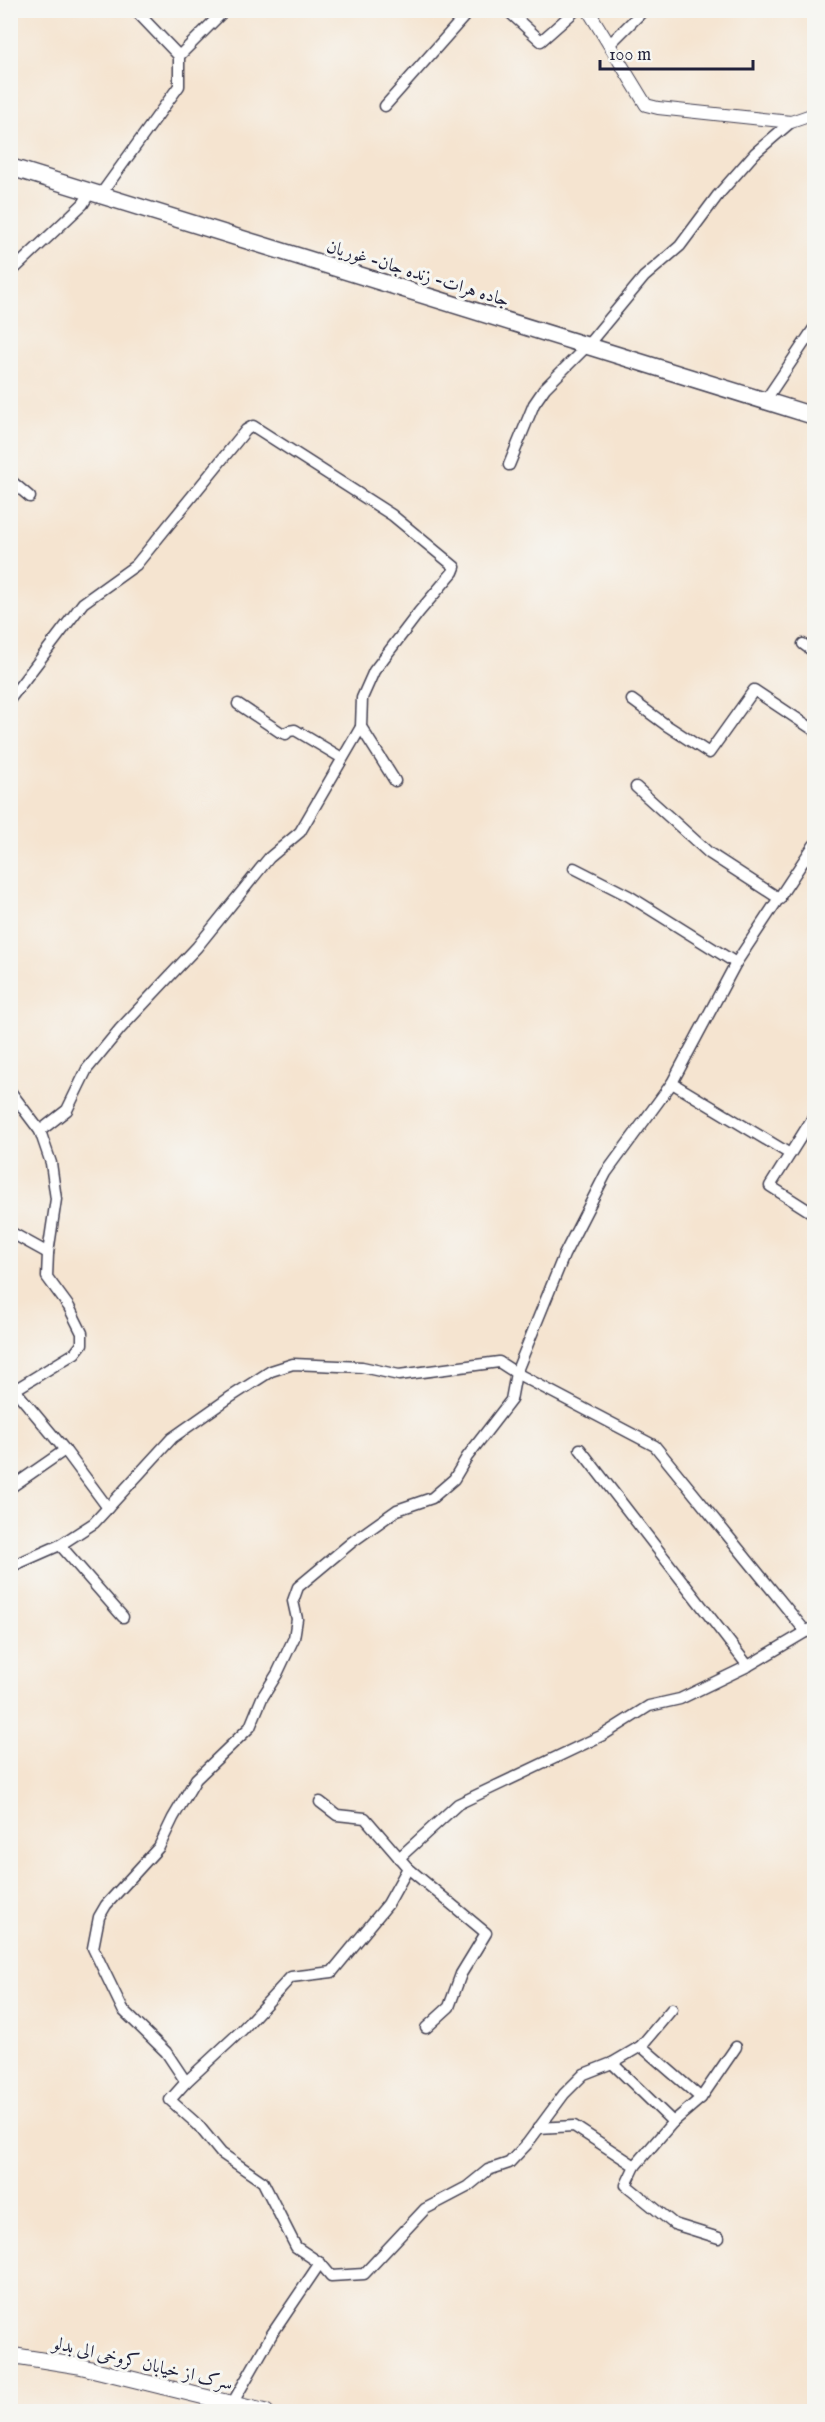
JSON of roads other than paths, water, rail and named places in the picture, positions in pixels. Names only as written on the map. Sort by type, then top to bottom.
[{"type":"main road","name":"جاده هرات- زنده جان- غوریان","points":[[10,167],[814,416]]},
{"type":"main road","name":"سرک از خیابان کروخی الی بدلو","points":[[10,2355],[79,2366],[266,2412]]},
{"type":"street","points":[[10,273],[96,193],[179,86],[179,56],[135,10]]},
{"type":"street","points":[[179,56],[225,10]]},
{"type":"street","points":[[385,106],[470,10]]},
{"type":"street","points":[[507,10],[541,41],[576,10]]},
{"type":"street","points":[[588,10],[646,105],[791,122]]},
{"type":"street","points":[[610,45],[645,10]]},
{"type":"street","points":[[510,465],[534,404],[545,388],[586,347],[644,277],[680,246],[718,195],[755,153],[791,122],[814,114]]},
{"type":"street","points":[[765,401],[814,328]]},
{"type":"street","points":[[10,699],[83,603],[136,565],[226,453],[246,430],[253,426],[392,515],[455,567],[374,671],[362,698],[361,727],[300,832],[269,858],[197,946],[113,1037],[87,1069],[67,1110],[39,1131]]},
{"type":"street","points":[[10,480],[30,497]]},
{"type":"street","points":[[802,644],[814,652]]},
{"type":"street","points":[[632,700],[666,726],[709,753],[754,690],[814,730]]},
{"type":"street","points":[[238,704],[280,732],[286,734],[295,730],[342,758]]},
{"type":"street","points":[[361,727],[394,781]]},
{"type":"street","points":[[636,787],[709,853],[780,899]]},
{"type":"street","points":[[186,2082],[166,2052],[123,2010],[93,1948],[99,1917],[106,1905],[159,1847],[196,1779],[250,1727],[262,1698],[277,1674],[294,1638],[297,1619],[293,1601],[298,1587],[352,1542],[397,1510],[432,1498],[454,1479],[467,1457],[511,1400],[516,1373],[564,1255],[606,1173],[672,1083],[736,963],[780,899],[811,860],[814,845]]},
{"type":"street","points":[[574,867],[629,896],[736,963]]},
{"type":"street","points":[[672,1083],[790,1154]]},
{"type":"street","points":[[12,1096],[39,1131],[51,1162],[56,1198],[47,1277],[69,1307],[82,1333],[82,1344],[75,1353],[13,1386],[108,1508]]},
{"type":"street","points":[[814,1116],[770,1185],[814,1214]]},
{"type":"street","points":[[10,1232],[48,1253]]},
{"type":"street","points":[[10,1567],[60,1545],[94,1523],[155,1455],[185,1427],[271,1371],[293,1364],[362,1367],[399,1376],[499,1362],[655,1446],[810,1629],[748,1666],[680,1699],[649,1706],[603,1735],[458,1804],[399,1858]]},
{"type":"street","points":[[580,1449],[748,1666]]},
{"type":"street","points":[[10,1488],[65,1450]]},
{"type":"street","points":[[60,1545],[123,1617]]},
{"type":"street","points":[[320,1802],[337,1815],[365,1818],[408,1868],[486,1932],[461,1974],[449,2007],[426,2028]]},
{"type":"street","points":[[408,1868],[388,1904],[332,1972],[291,1977],[242,2030],[170,2100],[198,2125],[221,2153],[263,2182],[296,2247],[321,2263],[331,2276],[364,2274],[425,2209],[467,2187],[488,2170],[510,2163],[564,2094],[584,2074],[612,2063],[641,2046],[672,2009]]},
{"type":"street","points":[[641,2046],[701,2098]]},
{"type":"street","points":[[719,2238],[674,2224],[626,2185],[635,2166],[673,2122],[701,2098],[736,2047]]},
{"type":"street","points":[[612,2063],[673,2122]]},
{"type":"street","points":[[538,2128],[574,2126],[635,2166]]},
{"type":"street","points":[[232,2404],[272,2334],[321,2263]]}]
